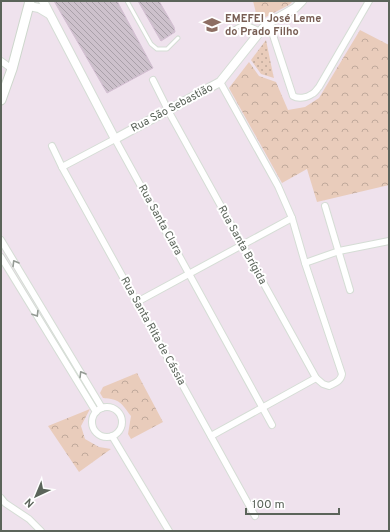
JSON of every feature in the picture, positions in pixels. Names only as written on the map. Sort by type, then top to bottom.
[{"type":"main road","points":[[1,100],[12,69],[29,4]]},
{"type":"street","name":"Rua Santa Clara","points":[[43,1],[115,139],[272,425]]},
{"type":"street","name":"Rua São Sebastião","points":[[62,167],[220,82],[269,23],[295,8],[302,1]]},
{"type":"street","points":[[269,23],[293,96],[296,98],[302,98],[311,95],[319,87],[369,1]]},
{"type":"street","points":[[29,4],[49,14]]},
{"type":"street","points":[[1,61],[12,69]]},
{"type":"street","name":"Rua Santa Brígida","points":[[153,80],[168,110],[316,378]]},
{"type":"street","points":[[212,436],[316,378],[323,384],[329,386],[339,380],[342,374],[292,218],[278,186],[220,82]]},
{"type":"street","name":"Rua Santa Rita de Cássia","points":[[52,146],[62,167],[255,516]]},
{"type":"street","points":[[325,206],[350,290]]},
{"type":"street","points":[[137,302],[292,218]]},
{"type":"street","points":[[1,240],[102,408]]},
{"type":"street","points":[[305,262],[338,252],[389,241]]},
{"type":"street","points":[[1,257],[96,412]]},
{"type":"street","points":[[107,407],[116,410],[122,418],[121,428],[112,436],[102,436],[95,430],[93,425],[92,421],[96,412],[102,408],[107,407]]},
{"type":"street","points":[[112,436],[169,531]]},
{"type":"street","points":[[1,498],[5,503],[29,518],[41,531]]},
{"type":"lane","points":[[127,1],[151,44],[158,49],[167,49],[178,38]]},
{"type":"lane","points":[[229,33],[242,24],[248,24],[260,32]]},
{"type":"green space","points":[[253,1],[293,1],[289,5],[258,21]]},
{"type":"green space","points":[[360,30],[389,45],[389,185],[317,202],[307,169],[282,183],[229,88],[249,62],[259,76],[276,82],[288,110],[305,107],[319,98]]},
{"type":"green space","points":[[266,40],[274,78],[261,74],[251,60]]},
{"type":"green space","points":[[137,373],[163,422],[131,439],[128,434],[131,416],[120,402],[113,399],[103,398],[100,393],[103,387]]},
{"type":"green space","points":[[90,409],[81,426],[85,439],[99,447],[111,449],[79,472],[48,426]]},
{"type":"building","points":[[54,1],[117,1],[153,68],[107,93]]},
{"type":"building","points":[[138,1],[159,1],[174,27],[175,32],[161,41]]},
{"type":"place","name":"EMEFEI José Leme do Prado Filho","points":[[212,25]]}]
